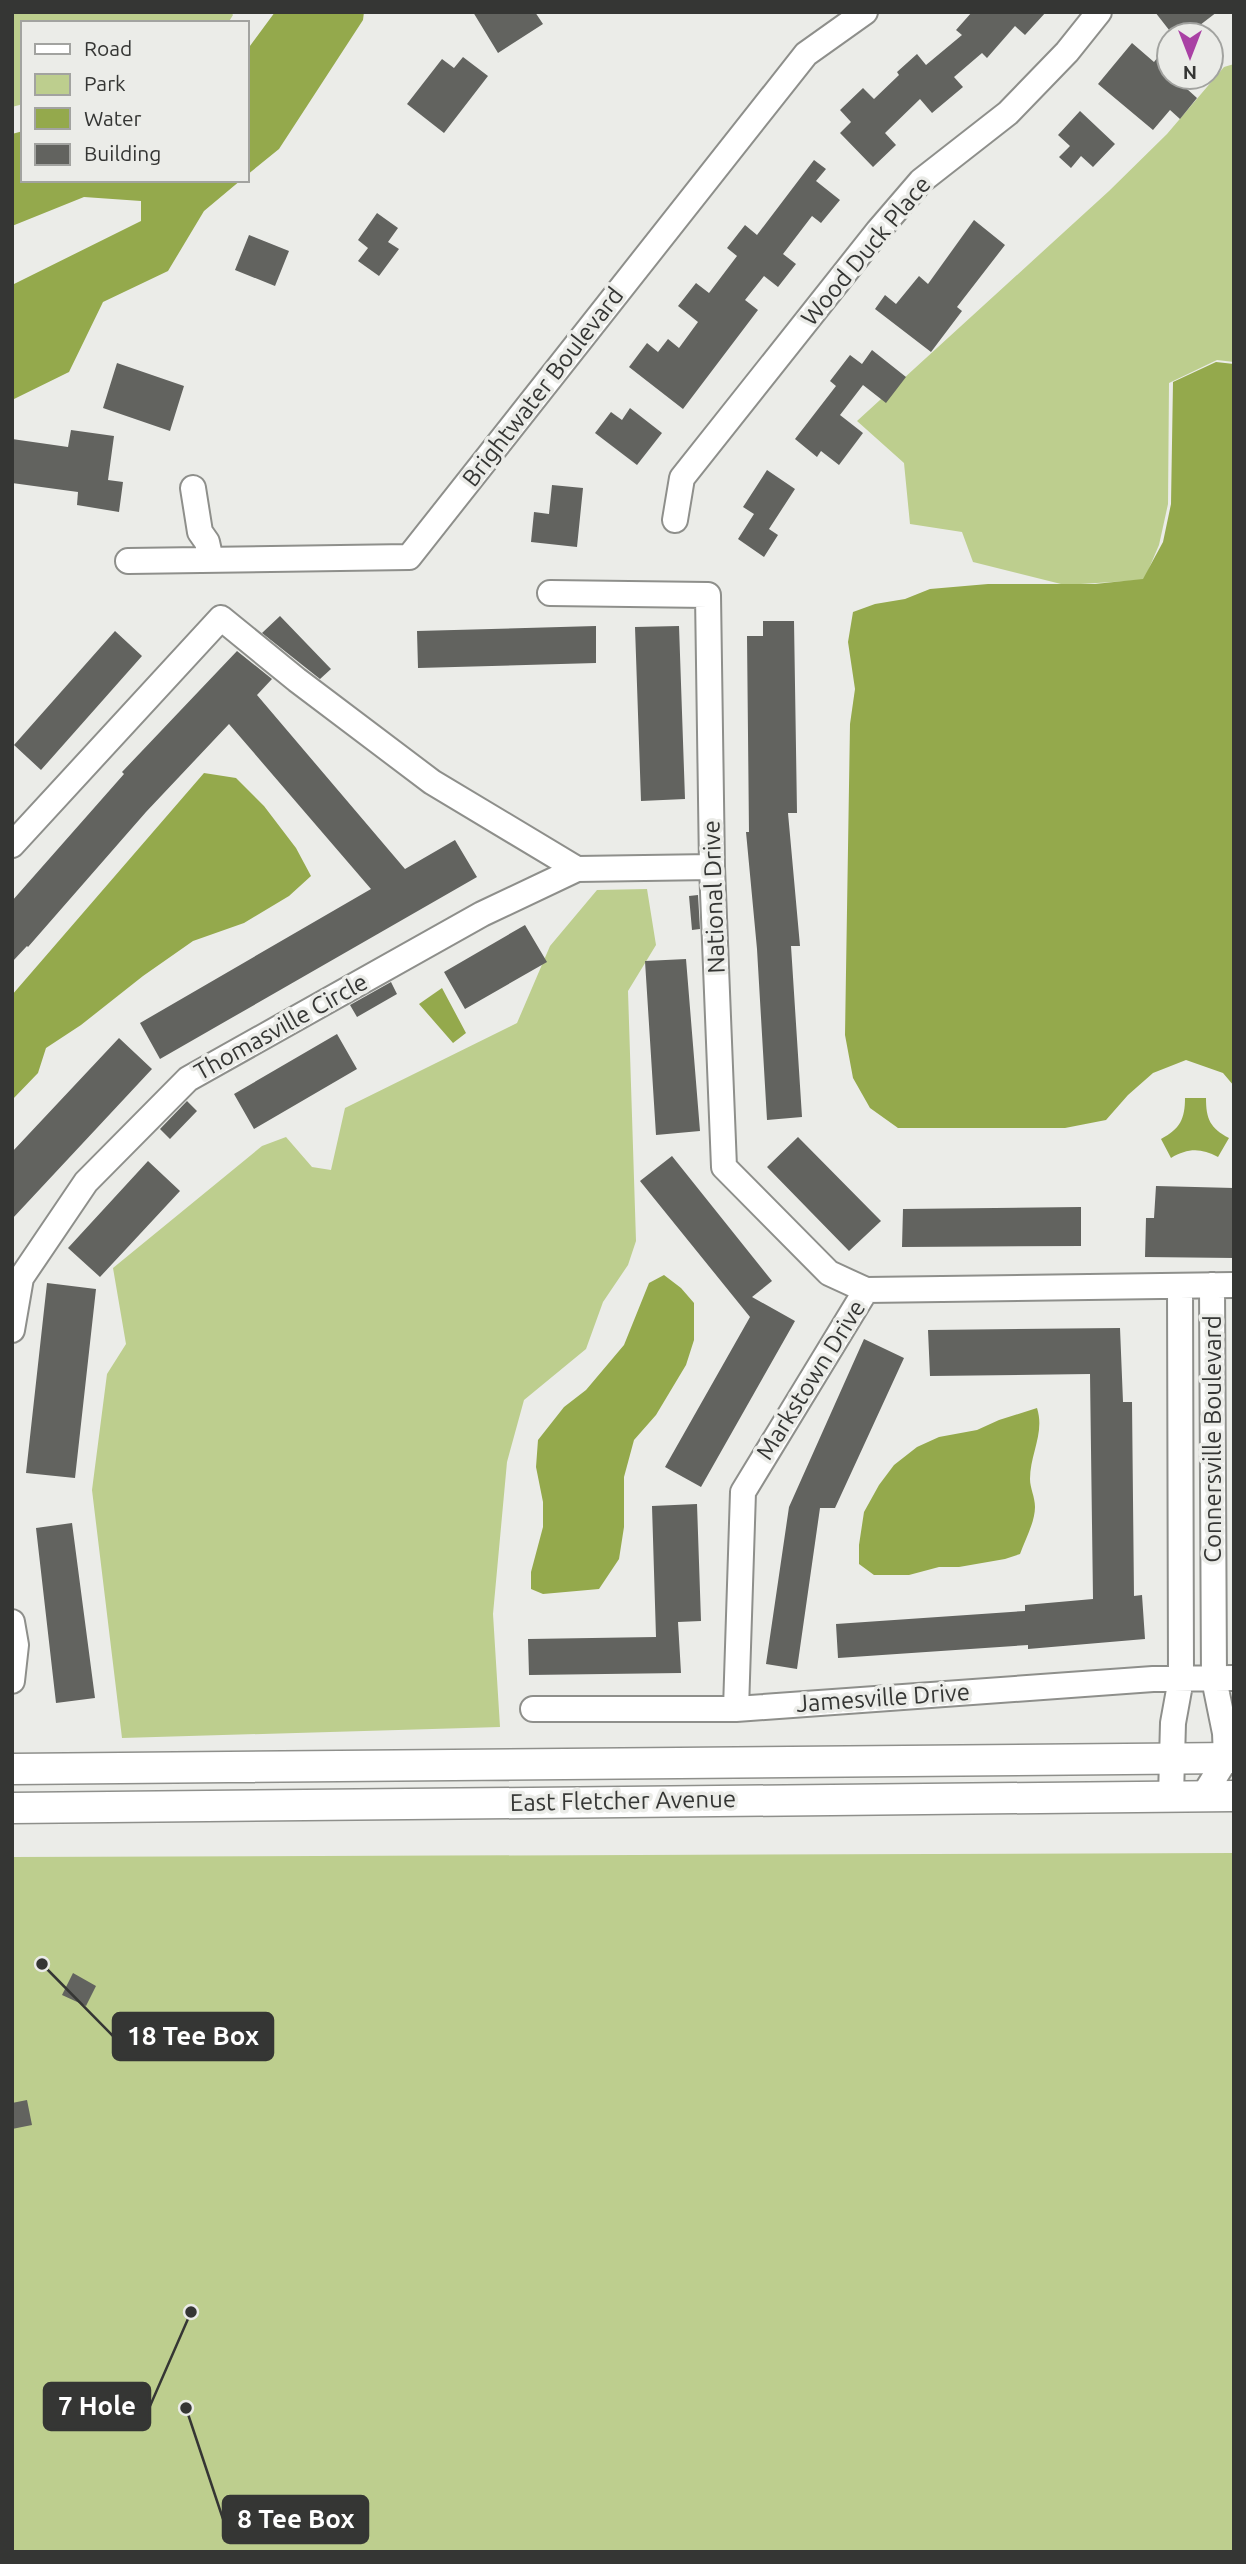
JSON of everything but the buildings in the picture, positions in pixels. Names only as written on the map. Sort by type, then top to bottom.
[{"type":"main road","name":"East Fletcher Avenue","points":[[12,1769],[1230,1758]]},
{"type":"main road","name":"East Fletcher Avenue","points":[[12,1808],[1234,1796]]},
{"type":"street","name":"Brightwater Boulevard","points":[[128,561],[409,557],[806,54],[865,12]]},
{"type":"street","name":"Wood Duck Place","points":[[674,520],[682,478],[878,231],[921,181],[1008,113],[1067,52],[1098,12]]},
{"type":"street","points":[[192,488],[200,532],[211,560]]},
{"type":"street","name":"National Drive","points":[[550,593],[708,595],[712,867],[724,1167],[829,1273],[866,1290]]},
{"type":"street","points":[[12,845],[221,618],[297,680],[432,782],[577,869]]},
{"type":"street","name":"Thomasville Circle","points":[[12,1330],[21,1278],[86,1182],[188,1079],[482,914],[577,869],[712,867]]},
{"type":"street","name":"Markstown Drive","points":[[736,1709],[743,1492],[866,1290],[1223,1285]]},
{"type":"street","name":"Connersville Boulevard","points":[[1223,1285],[1224,1679],[1225,1732],[1230,1758]]},
{"type":"street","name":"Connersville Boulevard","points":[[1171,1796],[1172,1723],[1181,1679],[1180,1286]]},
{"type":"street","points":[[12,1622],[16,1645],[12,1681]]},
{"type":"street","name":"Jamesville Drive","points":[[533,1709],[736,1709],[1181,1679],[1224,1679]]},
{"type":"street","points":[[1203,1796],[1230,1758]]},
{"type":"street","points":[[676,1763],[676,1801]]},
{"type":"green space","points":[[12,12],[231,12],[233,15],[229,21],[21,21],[21,105],[12,107]]},
{"type":"green space","points":[[1234,64],[1234,362],[1217,360],[1169,383],[1168,504],[1159,545],[1144,580],[1065,585],[973,562],[962,532],[910,524],[904,463],[857,421],[1109,191],[1167,134],[1204,91],[1225,91],[1225,67]]},
{"type":"green space","points":[[647,889],[656,945],[628,991],[636,1241],[628,1265],[603,1302],[586,1349],[524,1400],[507,1462],[493,1614],[500,1727],[122,1738],[92,1490],[107,1374],[126,1344],[113,1268],[262,1146],[286,1137],[312,1167],[331,1170],[345,1108],[517,1023],[550,946],[597,890]]},
{"type":"green space","points":[[1234,1853],[1234,2552],[12,2552],[12,1857]]},
{"type":"water","points":[[275,12],[364,12],[363,20],[279,149],[248,174],[248,49]]},
{"type":"water","points":[[21,132],[21,182],[239,182],[204,211],[168,271],[103,302],[69,372],[12,400],[12,285],[141,221],[141,201],[84,197],[12,226],[12,134]]},
{"type":"water","points":[[1216,362],[1234,364],[1234,1086],[1223,1073],[1186,1060],[1153,1073],[1128,1095],[1106,1120],[1065,1128],[898,1128],[870,1108],[853,1078],[845,1035],[850,724],[855,689],[848,642],[853,612],[875,604],[905,599],[930,589],[988,584],[1095,584],[1143,579],[1163,542],[1171,504],[1173,382]]},
{"type":"water","points":[[204,773],[236,778],[264,806],[296,848],[311,876],[289,896],[244,923],[193,941],[46,1048],[38,1073],[12,1100],[12,995]]},
{"type":"water","points":[[442,988],[466,1033],[453,1043],[419,1004]]},
{"type":"water","points":[[1185,1098],[1206,1098],[1210,1122],[1229,1138],[1218,1157],[1194,1150],[1171,1158],[1161,1139],[1180,1123]]},
{"type":"water","points":[[664,1275],[694,1303],[694,1340],[686,1365],[656,1415],[634,1440],[624,1477],[624,1527],[619,1559],[599,1589],[543,1594],[531,1589],[531,1572],[543,1527],[543,1502],[536,1467],[538,1440],[564,1407],[586,1390],[624,1345],[649,1283]]},
{"type":"water","points":[[1037,1408],[1039,1426],[1030,1479],[1035,1513],[1020,1554],[959,1567],[939,1567],[909,1575],[874,1575],[859,1564],[864,1512],[894,1465],[917,1447],[939,1437],[977,1430]]},
{"type":"place","name":"18 Tee Box","points":[[42,1964]]},
{"type":"place","name":"7 Hole","points":[[191,2312]]},
{"type":"place","name":"8 Tee Box","points":[[186,2408]]}]
